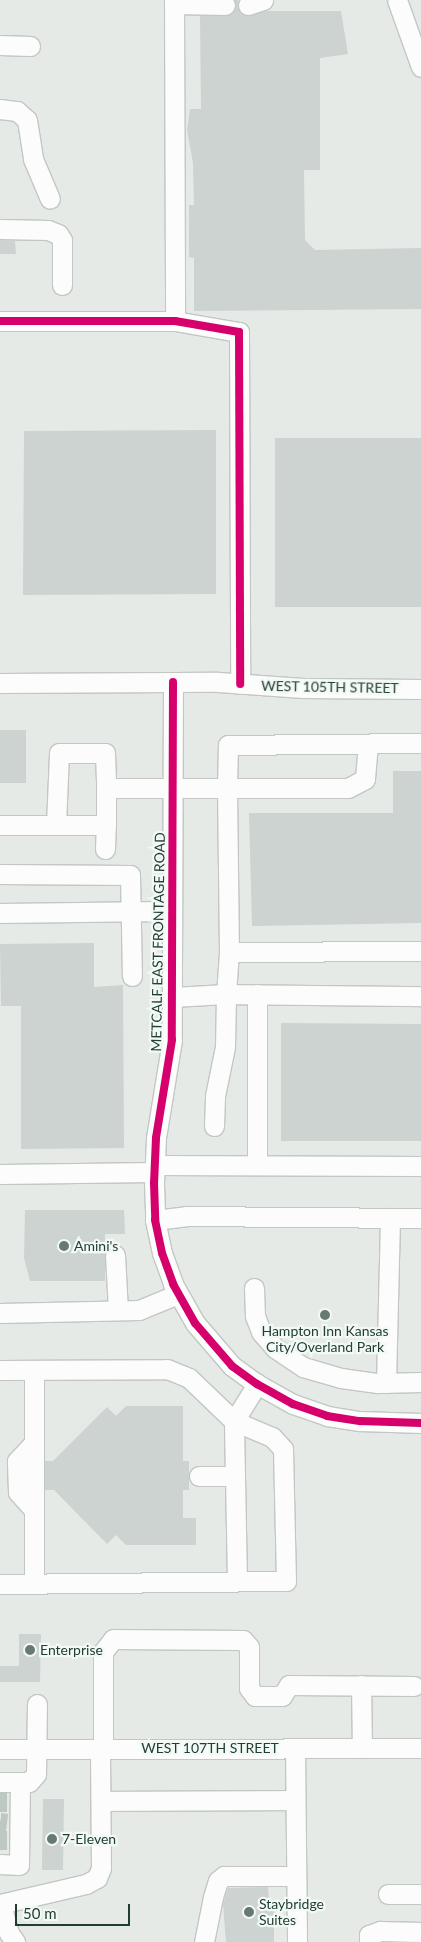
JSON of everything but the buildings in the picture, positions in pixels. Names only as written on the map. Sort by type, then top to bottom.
[{"type":"street","points":[[396,0],[421,67]]},
{"type":"street","points":[[175,321],[174,2],[216,4]]},
{"type":"street","points":[[0,46],[30,46]]},
{"type":"street","points":[[0,108],[17,111],[27,120],[33,160],[50,199]]},
{"type":"street","points":[[0,229],[48,230],[58,234],[62,240],[62,285]]},
{"type":"street","points":[[0,322],[175,321],[239,332],[240,684]]},
{"type":"street","name":"WEST 105TH STREET","points":[[0,683],[173,682],[303,688],[421,689]]},
{"type":"street","name":"METCALF EAST FRONTAGE ROAD","points":[[173,682],[172,1040],[154,1169],[155,1220],[162,1253],[178,1294],[208,1341],[257,1384],[293,1404],[327,1416],[360,1421],[421,1423]]},
{"type":"street","points":[[214,1126],[215,1096],[225,1047],[229,952],[228,745],[421,743]]},
{"type":"street","points":[[106,788],[348,788],[365,780],[368,744]]},
{"type":"street","points":[[56,824],[59,753],[105,753],[105,849]]},
{"type":"street","points":[[0,825],[106,825]]},
{"type":"street","points":[[0,874],[130,875],[132,976]]},
{"type":"street","points":[[0,913],[172,911]]},
{"type":"street","points":[[229,952],[421,951]]},
{"type":"street","points":[[173,997],[226,994],[421,996]]},
{"type":"street","points":[[257,1165],[258,994]]},
{"type":"street","points":[[0,1174],[257,1165],[421,1166]]},
{"type":"street","points":[[155,1220],[186,1216],[421,1218]]},
{"type":"street","points":[[386,1383],[390,1218]]},
{"type":"street","points":[[114,1256],[118,1310]]},
{"type":"street","points":[[254,1288],[255,1316],[261,1332],[275,1348],[303,1367],[341,1378],[386,1383],[421,1382]]},
{"type":"street","points":[[0,1313],[139,1310],[178,1294]]},
{"type":"street","points":[[0,1370],[167,1369],[189,1378],[234,1421],[272,1437],[283,1449],[286,1571],[286,1581],[0,1584]]},
{"type":"street","points":[[34,1370],[34,1443],[17,1461],[18,1492],[34,1510],[34,1584]]},
{"type":"street","points":[[237,1581],[234,1421],[257,1384]]},
{"type":"street","points":[[199,1476],[235,1476]]},
{"type":"street","points":[[16,1942],[9,1933],[0,1904],[86,1884],[97,1878],[101,1868],[103,1652],[113,1639],[242,1640],[249,1647],[250,1688],[255,1696],[282,1696],[289,1685],[414,1686]]},
{"type":"street","points":[[361,1685],[362,1748]]},
{"type":"street","points":[[0,1782],[20,1782],[34,1779],[37,1749],[37,1704]]},
{"type":"street","points":[[295,1748],[297,1942]]},
{"type":"street","name":"WEST 107TH STREET","points":[[0,1749],[421,1748]]},
{"type":"street","points":[[0,1864],[19,1864],[13,1831],[13,1802],[20,1782]]},
{"type":"street","points":[[101,1801],[295,1800]]},
{"type":"street","points":[[204,1942],[212,1897],[218,1881],[224,1876],[296,1876]]},
{"type":"street","points":[[388,1894],[421,1894]]},
{"type":"street","points":[[369,1942],[369,1935],[380,1931],[421,1932]]},
{"type":"tunnel","points":[[0,1802],[7,1802]]},
{"type":"tunnel","points":[[0,1822],[7,1823]]},
{"type":"tunnel","points":[[0,1840],[7,1840]]},
{"type":"cycle path","points":[[0,321],[175,321],[239,332],[240,684]]},
{"type":"cycle path","points":[[173,682],[172,1040],[156,1138],[154,1183],[155,1220],[162,1253],[173,1284],[195,1323],[232,1366],[257,1384],[293,1404],[327,1416],[360,1421],[421,1423]]},
{"type":"place","name":"Amini's","points":[[64,1246]]},
{"type":"place","name":"Hampton Inn Kansas City/Overland Park","points":[[325,1315]]},
{"type":"place","name":"Enterprise","points":[[30,1650]]},
{"type":"place","name":"7-Eleven","points":[[52,1839]]},
{"type":"place","name":"Staybridge Suites","points":[[249,1912]]}]
